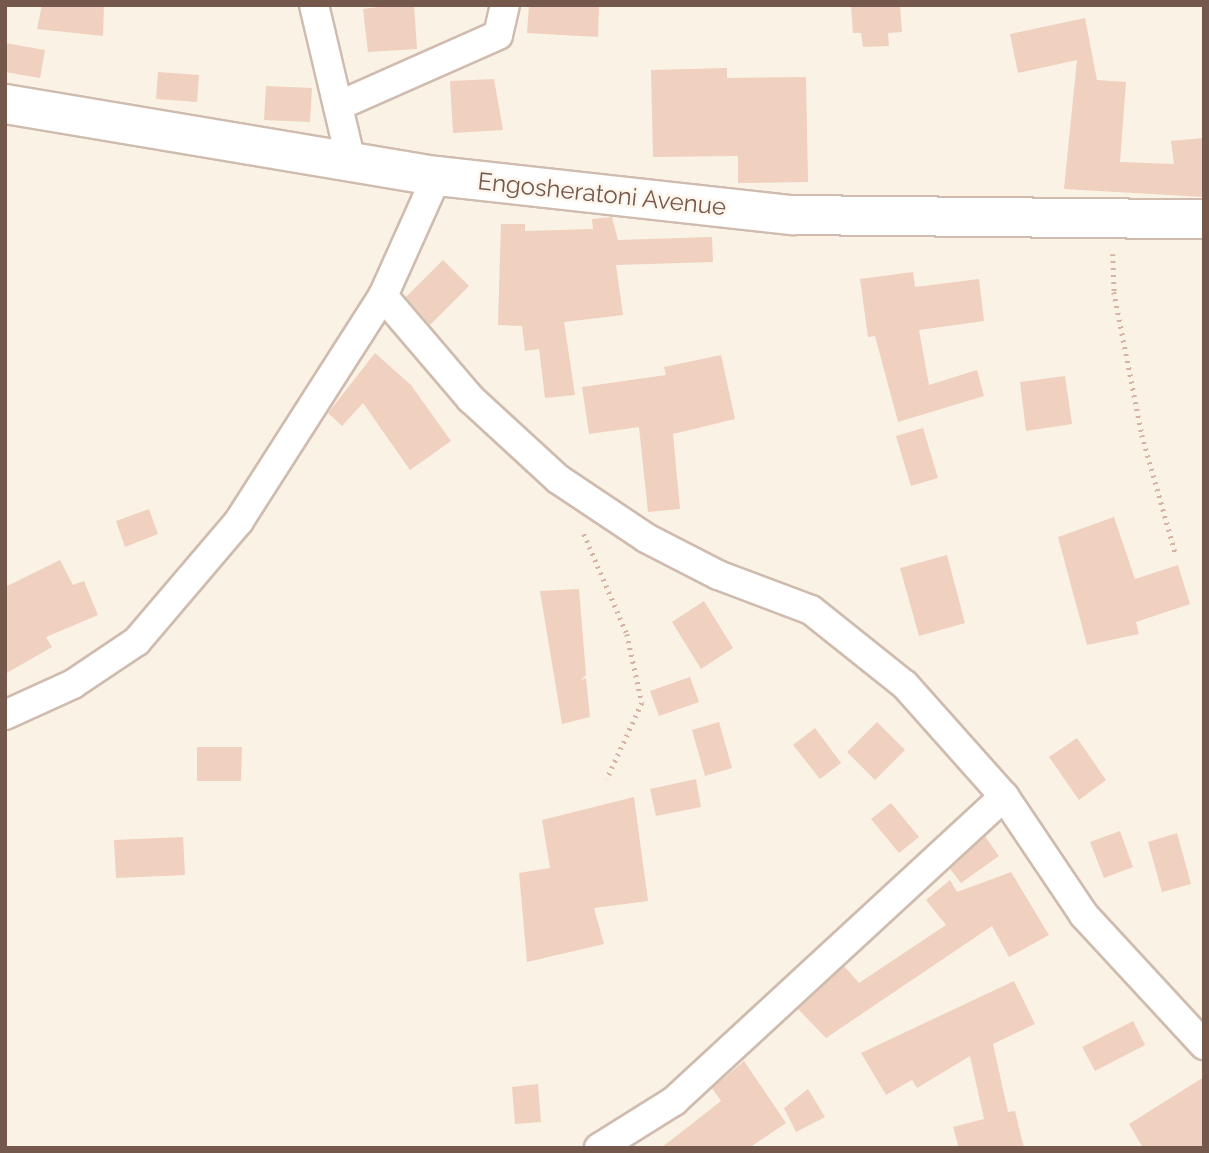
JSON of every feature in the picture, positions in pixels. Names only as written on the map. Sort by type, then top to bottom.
[{"type":"street","points":[[314,5],[351,161]]},
{"type":"street","points":[[338,106],[498,35],[505,5]]},
{"type":"street","name":"Engosheratoni Avenue","points":[[5,104],[437,176],[793,215],[1112,221],[1204,219]]},
{"type":"street","points":[[5,715],[73,684],[137,641],[239,521],[383,296],[437,176]]},
{"type":"street","points":[[383,296],[471,399],[558,480],[646,538],[718,575],[811,610],[905,685],[1004,796],[1084,915],[1204,1045]]},
{"type":"street","points":[[599,1148],[674,1101],[1004,796]]},
{"type":"path","points":[[1112,221],[1114,292],[1142,435],[1175,552]]},
{"type":"path","points":[[558,480],[639,669],[642,703],[607,779]]},
{"type":"building","points":[[42,5],[104,5],[103,36],[37,29]]},
{"type":"building","points":[[414,5],[417,49],[368,52],[363,9]]},
{"type":"building","points":[[529,5],[599,5],[598,37],[527,33]]},
{"type":"building","points":[[851,5],[900,5],[902,32],[888,33],[889,46],[863,47],[861,33],[853,33]]},
{"type":"building","points":[[1085,18],[1097,80],[1126,82],[1120,162],[1174,164],[1171,141],[1204,138],[1204,197],[1064,189],[1077,60],[1018,73],[1010,34]]},
{"type":"building","points":[[5,43],[45,50],[40,78],[5,72]]},
{"type":"building","points":[[727,68],[727,78],[806,77],[808,182],[738,183],[738,156],[653,157],[651,70]]},
{"type":"building","points":[[158,72],[199,75],[197,102],[156,99]]},
{"type":"building","points":[[494,79],[503,130],[453,133],[450,81]]},
{"type":"building","points":[[266,86],[312,88],[310,122],[264,120]]},
{"type":"building","points":[[612,217],[618,240],[712,237],[713,262],[616,265],[623,315],[564,322],[575,395],[545,398],[539,349],[525,351],[522,326],[498,325],[501,224],[525,224],[525,231],[593,229],[592,219]]},
{"type":"building","points":[[443,260],[469,286],[430,325],[406,297]]},
{"type":"building","points":[[913,272],[915,287],[979,279],[984,321],[919,330],[929,385],[977,370],[984,396],[898,422],[875,336],[868,337],[860,279]]},
{"type":"building","points":[[375,353],[411,385],[451,441],[410,470],[363,403],[342,426],[328,413]]},
{"type":"building","points":[[721,355],[735,419],[673,434],[680,509],[648,512],[639,427],[589,434],[582,387],[666,375],[664,367]]},
{"type":"building","points":[[1065,376],[1072,424],[1026,431],[1020,382]]},
{"type":"building","points":[[923,428],[938,478],[911,486],[896,436]]},
{"type":"building","points":[[149,509],[158,534],[125,547],[116,521]]},
{"type":"building","points":[[1114,517],[1135,579],[1178,565],[1190,604],[1136,622],[1139,634],[1087,645],[1058,537]]},
{"type":"building","points":[[947,555],[965,623],[919,636],[900,568]]},
{"type":"building","points":[[60,560],[73,585],[84,581],[98,615],[46,637],[52,647],[5,674],[5,587]]},
{"type":"building","points":[[579,589],[586,675],[580,681],[586,678],[590,717],[562,724],[540,591]]},
{"type":"building","points":[[704,601],[733,648],[701,669],[672,622]]},
{"type":"building","points":[[690,677],[699,702],[659,716],[650,691]]},
{"type":"building","points":[[719,722],[732,768],[705,776],[692,730]]},
{"type":"building","points":[[877,722],[905,750],[875,780],[847,752]]},
{"type":"building","points":[[815,728],[841,763],[820,779],[793,745]]},
{"type":"building","points":[[1077,738],[1106,780],[1079,800],[1049,757]]},
{"type":"building","points":[[197,747],[242,747],[241,781],[197,781]]},
{"type":"building","points":[[696,779],[701,807],[656,816],[650,789]]},
{"type":"building","points":[[634,797],[648,901],[594,908],[604,944],[527,962],[519,873],[550,868],[542,820]]},
{"type":"building","points":[[891,803],[919,837],[899,853],[871,819]]},
{"type":"building","points":[[1120,831],[1133,867],[1104,878],[1090,842]]},
{"type":"building","points":[[1177,833],[1191,884],[1162,892],[1148,842]]},
{"type":"building","points":[[985,836],[999,856],[961,883],[950,869]]},
{"type":"building","points":[[183,837],[185,875],[116,878],[114,840]]},
{"type":"building","points":[[1011,872],[1049,935],[1009,957],[992,926],[826,1038],[798,1009],[844,966],[859,983],[946,925],[926,900],[950,880],[957,892]]},
{"type":"building","points":[[1014,981],[1035,1024],[993,1044],[1008,1112],[1015,1111],[1024,1148],[959,1148],[953,1127],[984,1119],[970,1056],[917,1088],[912,1080],[886,1095],[861,1053]]},
{"type":"building","points":[[1133,1021],[1145,1045],[1095,1071],[1082,1047]]},
{"type":"building","points":[[744,1061],[786,1123],[749,1148],[661,1148],[721,1101],[712,1088]]},
{"type":"building","points":[[1204,1077],[1204,1148],[1143,1148],[1129,1124]]},
{"type":"building","points":[[538,1084],[541,1122],[515,1124],[512,1087]]},
{"type":"building","points":[[808,1089],[825,1117],[796,1132],[784,1108]]}]
